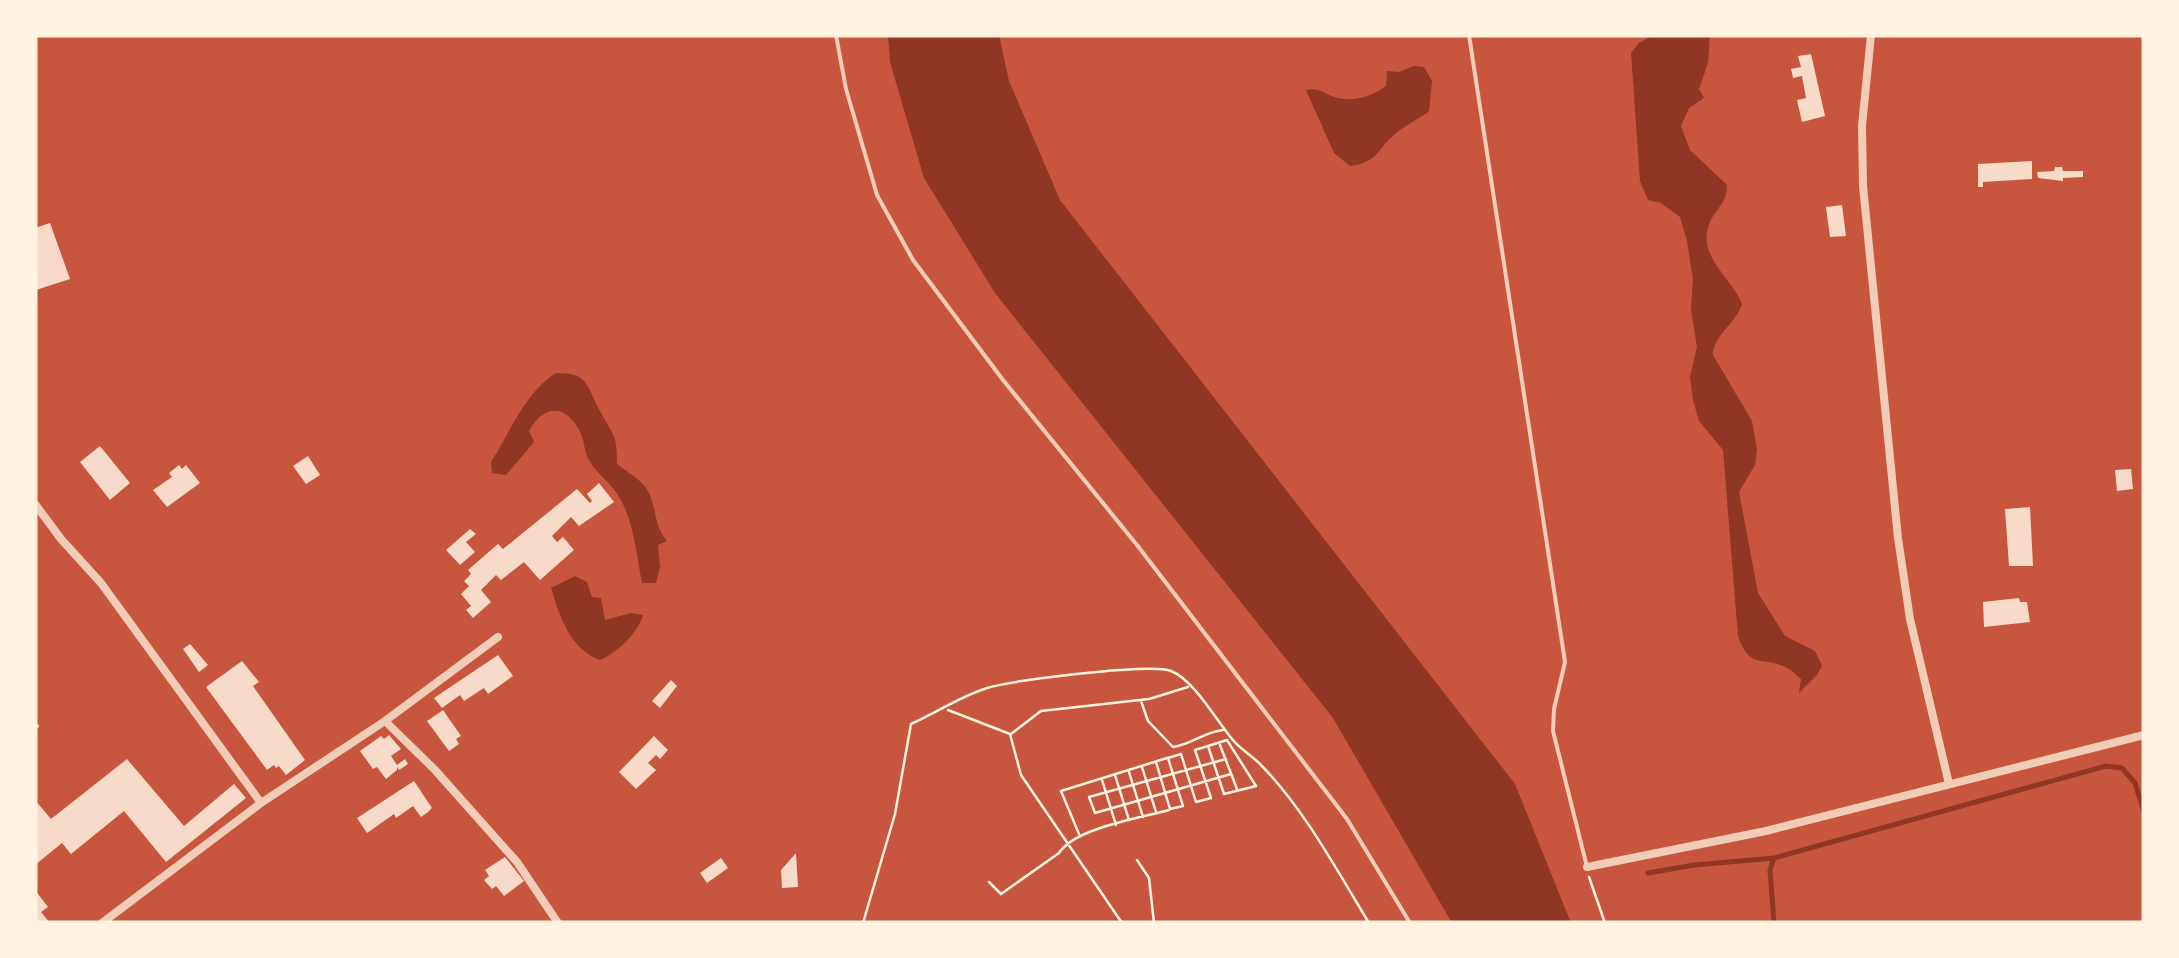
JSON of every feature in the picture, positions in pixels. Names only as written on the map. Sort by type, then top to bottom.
[{"type":"street","points":[[1871,35],[1862,126],[1863,186],[1897,527],[1910,619],[1949,784]]},
{"type":"street","points":[[35,504],[60,539],[101,583],[261,803]]},
{"type":"street","points":[[102,923],[261,803],[385,721],[498,637]]},
{"type":"street","points":[[385,721],[517,862],[558,923]]},
{"type":"street","points":[[1587,868],[1766,832],[2144,737]]},
{"type":"lane","points":[[836,35],[846,89],[876,194],[913,260],[1002,380],[1136,545],[1347,819],[1410,923]]},
{"type":"lane","points":[[1468,35],[1564,662],[1552,732],[1587,868]]},
{"type":"path","points":[[863,923],[895,814],[911,724],[987,688],[1148,669],[1172,671],[1190,687],[1234,742],[1261,765],[1336,866],[1368,923]]},
{"type":"path","points":[[1010,734],[1041,711],[1140,700],[1190,687]]},
{"type":"path","points":[[1140,700],[1148,721],[1173,747],[1199,741],[1208,732],[1224,730]]},
{"type":"path","points":[[944,708],[1010,734]]},
{"type":"path","points":[[1010,734],[1021,775],[1122,923]]},
{"type":"path","points":[[989,882],[1000,894],[1059,853],[1066,843],[1080,837],[1256,786],[1227,740],[1219,742],[1062,791],[1080,837]]},
{"type":"path","points":[[1219,742],[1237,790]]},
{"type":"path","points":[[1208,746],[1224,794]]},
{"type":"path","points":[[1194,750],[1211,798]]},
{"type":"path","points":[[1181,754],[1196,802]]},
{"type":"path","points":[[1168,758],[1183,806]]},
{"type":"path","points":[[1089,798],[1226,759]]},
{"type":"path","points":[[1156,762],[1170,809]]},
{"type":"path","points":[[1142,766],[1156,813]]},
{"type":"path","points":[[1129,770],[1143,817]]},
{"type":"path","points":[[1114,774],[1130,821]]},
{"type":"path","points":[[1084,784],[1095,813],[1231,774]]},
{"type":"path","points":[[1102,778],[1116,825]]},
{"type":"path","points":[[1137,860],[1149,878],[1154,923]]},
{"type":"path","points":[[1587,868],[1605,923]]},
{"type":"shaded area","points":[[888,35],[999,35],[1009,81],[1060,200],[1515,784],[1571,923],[1452,923],[1333,718],[995,293],[924,178],[890,62]]},
{"type":"shaded area","points":[[1654,35],[1710,35],[1708,63],[1699,89],[1704,98],[1689,108],[1681,126],[1690,150],[1727,185],[1723,201],[1710,222],[1707,245],[1742,304],[1717,341],[1713,355],[1752,421],[1757,450],[1755,465],[1739,492],[1758,593],[1785,636],[1815,651],[1822,666],[1799,693],[1801,679],[1778,664],[1752,658],[1738,636],[1723,450],[1699,421],[1690,377],[1697,347],[1687,241],[1680,217],[1661,203],[1648,200],[1640,181],[1631,53]]},
{"type":"shaded area","points":[[1424,67],[1432,81],[1429,111],[1395,134],[1372,158],[1350,166],[1334,153],[1306,90],[1344,99],[1363,97],[1386,86],[1387,71],[1399,72]]},
{"type":"shaded area","points":[[556,373],[575,375],[586,383],[613,435],[617,464],[649,493],[667,541],[658,545],[660,567],[656,583],[642,583],[627,513],[613,488],[590,462],[580,432],[568,416],[554,411],[541,416],[529,431],[534,442],[506,475],[492,473],[491,462],[519,414],[535,391]]},
{"type":"shaded area","points":[[575,576],[587,582],[592,597],[601,598],[605,620],[631,613],[643,615],[626,642],[600,660],[574,640],[551,588]]},
{"type":"building","points":[[1811,54],[1825,116],[1802,122],[1797,100],[1806,98],[1802,76],[1793,78],[1791,69],[1801,67],[1798,56]]},
{"type":"building","points":[[2032,161],[2032,179],[1983,182],[1983,187],[1978,187],[1978,164]]},
{"type":"building","points":[[2055,167],[2083,171],[2083,177],[2063,181],[2038,178],[2037,172],[2054,171]]},
{"type":"building","points":[[1842,205],[1846,236],[1830,237],[1826,207]]},
{"type":"building","points":[[50,223],[70,279],[36,290],[35,228]]},
{"type":"building","points":[[100,446],[130,483],[110,500],[80,462]]},
{"type":"building","points":[[308,456],[320,475],[306,484],[293,466]]},
{"type":"building","points":[[179,465],[182,469],[186,465],[200,483],[167,507],[153,490],[172,477],[169,473]]},
{"type":"building","points":[[2131,469],[2133,489],[2117,491],[2115,470]]},
{"type":"building","points":[[599,483],[614,502],[579,526],[571,517],[552,536],[557,542],[563,537],[574,550],[540,580],[524,562],[501,580],[496,575],[481,590],[491,602],[473,618],[466,610],[471,606],[461,594],[469,586],[464,581],[471,574],[468,570],[498,544],[503,549],[577,489],[590,503],[587,494]]},
{"type":"building","points":[[2030,507],[2033,566],[2009,566],[2005,509]]},
{"type":"building","points":[[470,529],[476,534],[466,542],[475,552],[460,565],[446,550]]},
{"type":"building","points":[[2019,598],[2020,602],[2027,602],[2030,622],[1984,627],[1983,602]]},
{"type":"building","points":[[190,644],[208,665],[199,672],[183,649]]},
{"type":"building","points":[[498,655],[513,676],[488,694],[484,688],[464,701],[460,695],[442,708],[434,698]]},
{"type":"building","points":[[242,661],[259,682],[253,686],[305,760],[286,775],[279,766],[267,770],[206,687]]},
{"type":"building","points":[[671,680],[677,686],[660,708],[652,701]]},
{"type":"building","points":[[443,710],[461,736],[456,739],[459,744],[449,751],[427,721]]},
{"type":"building","points":[[389,735],[401,749],[391,756],[397,765],[405,759],[408,764],[399,770],[397,767],[386,779],[360,751]]},
{"type":"building","points":[[654,736],[668,750],[660,759],[656,755],[648,763],[656,770],[636,789],[619,772]]},
{"type":"building","points":[[127,759],[184,826],[234,784],[246,798],[166,862],[124,811],[71,854],[62,843],[35,865],[35,800],[51,819]]},
{"type":"building","points":[[414,781],[432,808],[421,817],[413,806],[367,833],[357,818]]},
{"type":"building","points":[[796,853],[798,887],[782,888],[781,870]]},
{"type":"building","points":[[505,857],[524,881],[504,896],[484,880],[489,876],[485,870]]},
{"type":"building","points":[[721,858],[728,868],[707,883],[700,873]]},
{"type":"building","points":[[35,890],[48,907],[41,912],[50,923],[35,923]]},
{"type":"waterway","points":[[1774,923],[1770,870],[1774,858],[2106,766],[2122,768],[2135,783],[2144,812]]},
{"type":"waterway","points":[[1648,873],[1774,858]]}]
